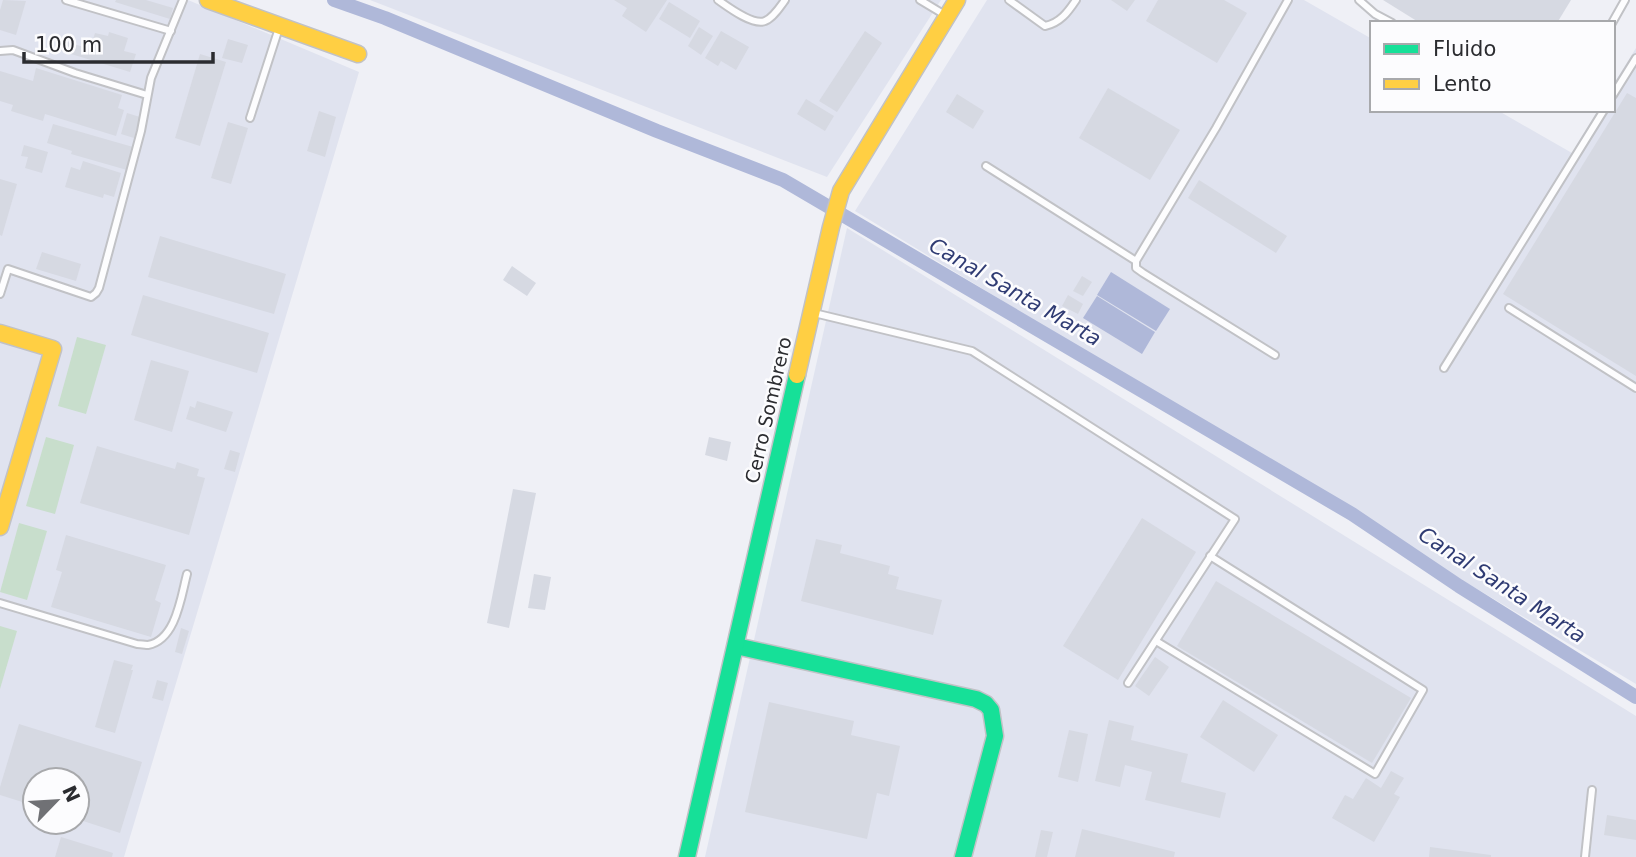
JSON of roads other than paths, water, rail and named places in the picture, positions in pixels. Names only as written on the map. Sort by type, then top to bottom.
[{"type":"street","points":[[208,0],[358,54]]},
{"type":"street","name":"Cerro Sombrero","points":[[687,857],[841,191],[957,0]]},
{"type":"street","points":[[0,333],[52,349],[0,527]]},
{"type":"street","points":[[736,646],[976,699],[986,704],[991,710],[995,736],[963,857]]},
{"type":"lane","points":[[66,0],[171,32]]},
{"type":"lane","points":[[0,294],[8,269],[92,296],[96,293],[141,131],[147,95],[183,0]]},
{"type":"lane","points":[[718,0],[745,17],[760,22],[768,20],[785,0]]},
{"type":"lane","points":[[920,0],[947,16]]},
{"type":"lane","points":[[1009,0],[1045,26],[1054,24],[1069,11],[1076,0]]},
{"type":"lane","points":[[1275,355],[1136,268],[1136,261],[1216,128],[1288,0]]},
{"type":"lane","points":[[1359,0],[1388,21]]},
{"type":"lane","points":[[1613,21],[1625,0]]},
{"type":"lane","points":[[250,118],[280,26]]},
{"type":"lane","points":[[0,51],[13,50],[147,95]]},
{"type":"lane","points":[[1615,92],[1636,58]]},
{"type":"lane","points":[[1444,368],[1603,112]]},
{"type":"lane","points":[[986,166],[1136,261]]},
{"type":"lane","points":[[1508,308],[1636,388]]},
{"type":"lane","points":[[811,312],[972,351],[1235,519],[1128,683]]},
{"type":"lane","points":[[1156,641],[1375,774],[1423,690],[1210,556]]},
{"type":"lane","points":[[0,603],[148,645],[159,640],[175,622],[187,575]]},
{"type":"lane","points":[[1585,857],[1592,790]]},
{"type":"water","points":[[1111,272],[1170,309],[1156,331],[1097,295]]},
{"type":"water","points":[[1097,296],[1155,332],[1142,354],[1083,318]]},
{"type":"waterway","name":"Canal Santa Marta","points":[[334,0],[385,18],[657,131],[783,180],[1352,514],[1459,586],[1636,697]]}]
